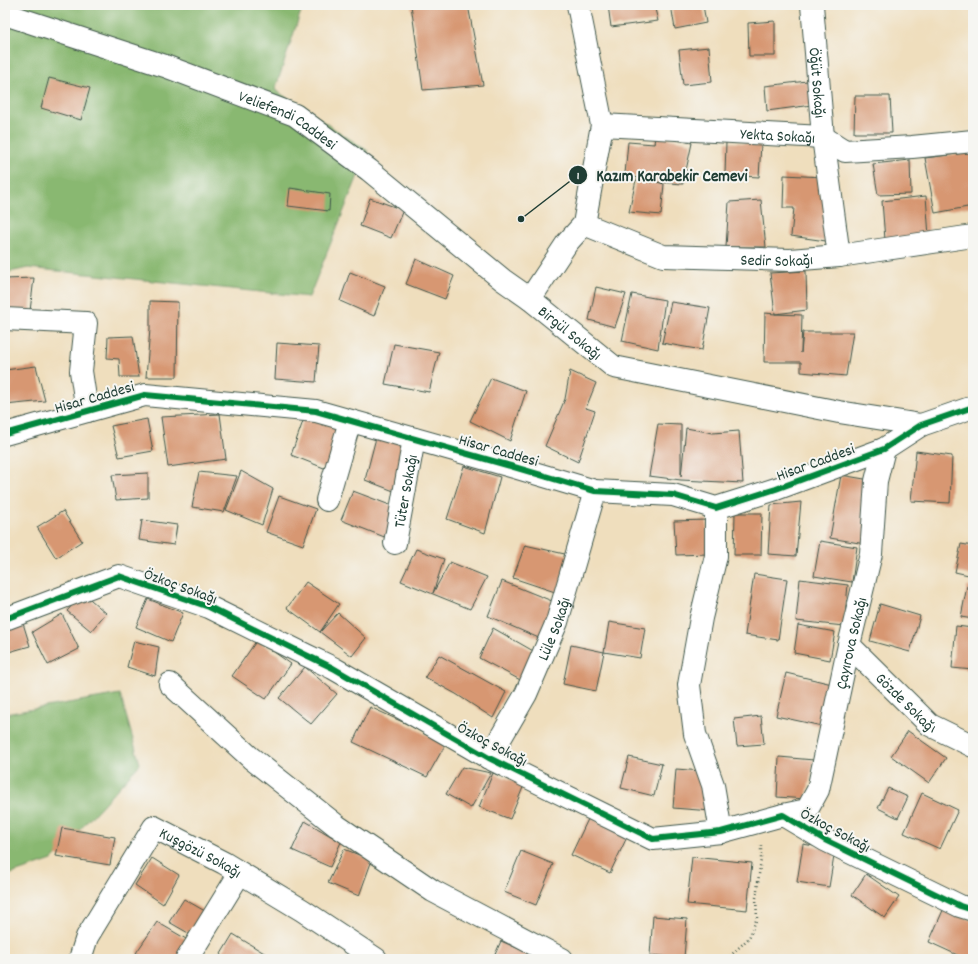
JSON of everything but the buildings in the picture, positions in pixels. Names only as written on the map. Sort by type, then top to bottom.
[{"type":"street","points":[[578,5],[602,125],[584,224]]},
{"type":"street","name":"Öğüt Sokağı","points":[[812,5],[823,138],[839,256]]},
{"type":"street","name":"Veliefendi Caddesi","points":[[5,14],[166,66],[295,115],[369,170],[503,280],[530,299]]},
{"type":"street","name":"Yekta Sokağı","points":[[602,125],[823,138],[845,151],[912,147],[973,141]]},
{"type":"street","name":"Birgül Sokağı","points":[[584,224],[567,243],[530,299],[614,367],[839,412],[921,425]]},
{"type":"street","name":"Sedir Sokağı","points":[[584,224],[664,256],[790,260],[839,256],[973,236]]},
{"type":"street","points":[[5,319],[86,322],[81,371],[88,411]]},
{"type":"street","name":"Hisar Caddesi","points":[[5,434],[145,395],[316,411],[595,491],[673,495],[716,508],[776,489],[884,449],[921,425],[973,407]]},
{"type":"street","points":[[327,500],[350,421]]},
{"type":"street","name":"Tüter Sokağı","points":[[395,543],[414,439]]},
{"type":"street","name":"Çayırova Sokağı","points":[[783,815],[807,810],[818,790],[849,645],[871,554],[876,481],[884,449]]},
{"type":"street","name":"Lüle Sokağı","points":[[489,758],[526,694],[557,622],[595,491]]},
{"type":"street","points":[[716,508],[716,556],[701,618],[689,685],[695,734],[713,785],[721,832]]},
{"type":"street","name":"Özkoç Sokağı","points":[[5,619],[119,576],[209,607],[333,668],[489,758],[653,839],[721,832],[783,815],[825,840],[960,906],[973,910]]},
{"type":"street","name":"Gözde Sokağı","points":[[849,645],[930,725],[973,746]]},
{"type":"street","points":[[170,684],[251,758],[337,826],[434,891],[562,959]]},
{"type":"street","name":"Kuşgözü Sokağı","points":[[80,959],[86,937],[154,827],[240,872],[302,910],[376,959]]},
{"type":"street","points":[[187,959],[240,872]]},
{"type":"path","points":[[727,959],[749,938],[757,918],[756,898],[761,859],[762,821]]},
{"type":"green space","points":[[5,5],[303,5],[275,90],[368,151],[309,297],[28,268],[5,273]]},
{"type":"green space","points":[[120,694],[140,764],[52,860],[5,876],[5,714]]},
{"type":"cycle path","points":[[5,434],[145,395],[316,411],[595,491],[673,495],[716,508],[776,489],[884,449],[921,425],[973,407]]},
{"type":"cycle path","points":[[5,619],[119,576],[209,607],[333,668],[489,758],[653,839],[721,832],[783,815],[825,840],[960,906],[973,910]]},
{"type":"place","name":"Kazım Karabekir Cemevi","points":[[521,219]]}]
